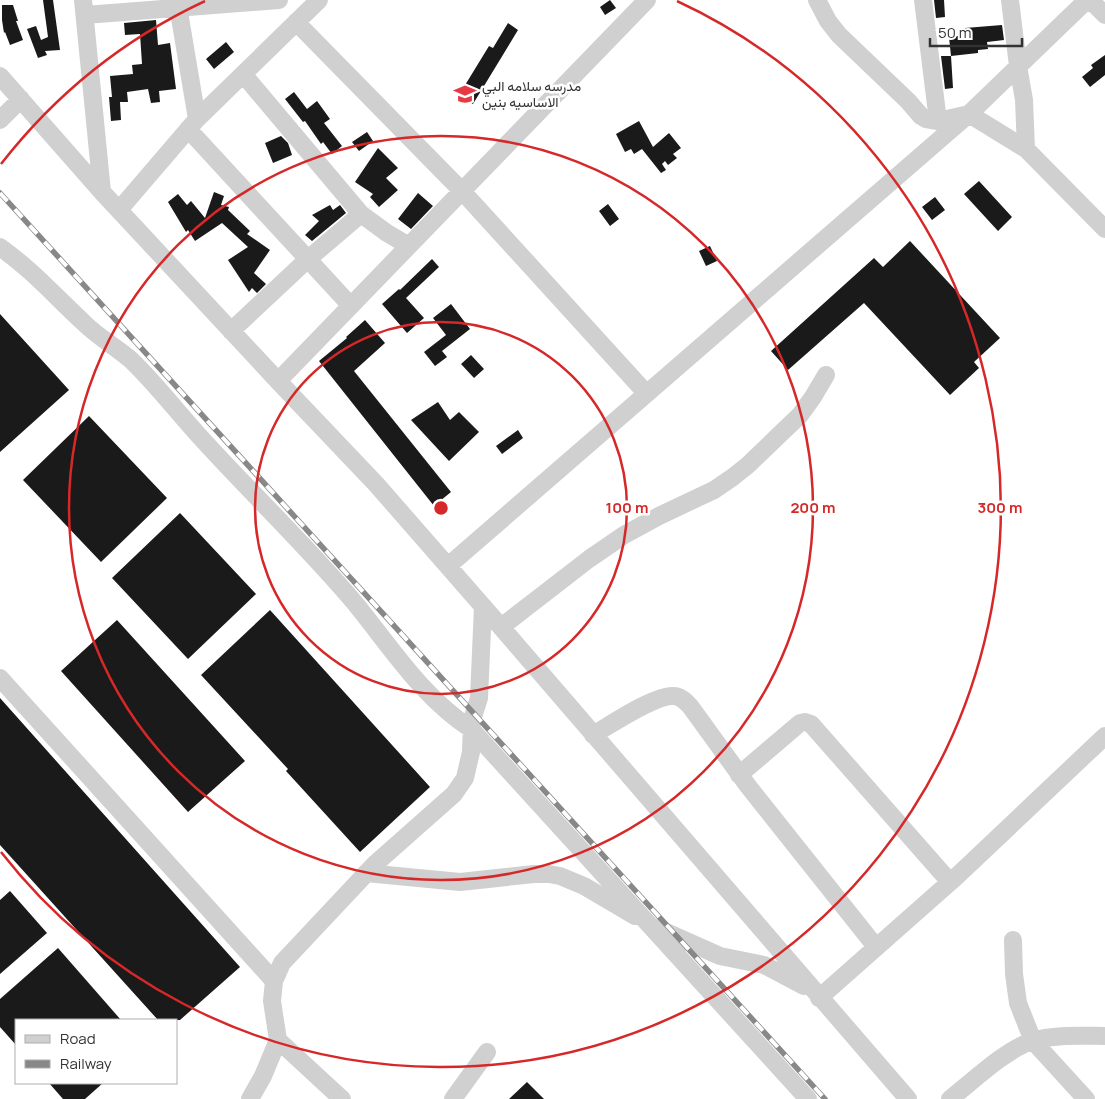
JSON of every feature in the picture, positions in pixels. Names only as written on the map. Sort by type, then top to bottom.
[{"type":"street","points":[[102,192],[84,8],[279,0]]},
{"type":"street","points":[[119,210],[192,124],[319,0]]},
{"type":"street","points":[[278,381],[647,0]]},
{"type":"street","points":[[817,0],[828,21],[839,35],[908,101],[921,116],[938,121],[969,114],[1026,149],[1105,229]]},
{"type":"street","points":[[923,0],[938,121]]},
{"type":"street","points":[[1010,0],[1024,100],[1026,149]]},
{"type":"street","points":[[448,566],[969,114],[1088,0],[1105,16]]},
{"type":"street","points":[[178,4],[192,124],[351,306]]},
{"type":"street","points":[[296,22],[462,191],[646,393]]},
{"type":"street","points":[[243,74],[361,214],[409,246]]},
{"type":"street","points":[[0,76],[102,192],[376,484],[502,627],[908,1099]]},
{"type":"street","points":[[0,120],[21,99]]},
{"type":"street","points":[[231,331],[308,259],[361,214]]},
{"type":"street","points":[[0,247],[33,273],[85,324],[130,360],[164,395],[200,438],[281,522],[354,602],[399,661],[428,693],[454,718],[471,729],[808,1099]]},
{"type":"street","points":[[502,627],[589,558],[624,535],[714,490],[733,477],[800,416],[826,375]]},
{"type":"street","points":[[250,1099],[263,1076],[278,1040],[272,1000],[274,981],[282,963],[366,873],[454,794],[465,778],[469,766],[471,729],[478,698],[483,606]]},
{"type":"street","points":[[0,678],[274,981]]},
{"type":"street","points":[[594,735],[662,697],[675,696],[683,700],[690,706],[739,775],[876,947]]},
{"type":"street","points":[[739,775],[800,723],[811,724],[950,882]]},
{"type":"street","points":[[817,994],[876,947],[950,882],[1105,736]]},
{"type":"street","points":[[366,873],[460,882],[534,874],[560,876],[584,886],[648,924],[720,956],[764,965],[817,994]]},
{"type":"street","points":[[1013,940],[1014,974],[1018,1003],[1033,1041],[1086,1099]]},
{"type":"street","points":[[950,1099],[1010,1052],[1033,1041],[1057,1037],[1105,1036]]},
{"type":"street","points":[[278,1040],[342,1099]]},
{"type":"street","points":[[453,1099],[487,1052]]},
{"type":"building","points":[[43,0],[53,0],[60,50],[45,51],[47,55],[38,58],[27,29],[36,26],[41,40],[48,37]]},
{"type":"building","points":[[610,0],[616,8],[605,15],[600,7]]},
{"type":"building","points":[[934,0],[944,0],[945,17],[936,18]]},
{"type":"building","points":[[2,5],[13,5],[18,21],[16,21],[23,40],[10,45],[4,33]]},
{"type":"building","points":[[156,20],[158,45],[170,43],[176,89],[159,91],[160,102],[151,103],[148,89],[127,92],[128,102],[120,102],[121,120],[111,121],[109,97],[112,97],[110,76],[133,74],[132,65],[142,64],[140,34],[125,35],[124,23]]},
{"type":"building","points":[[508,23],[518,30],[473,104],[459,95],[489,46],[493,48]]},
{"type":"building","points":[[1002,25],[1004,40],[987,42],[988,49],[978,50],[978,53],[951,56],[949,37],[965,35],[965,28]]},
{"type":"building","points":[[226,42],[234,52],[214,69],[206,59]]},
{"type":"building","points":[[1105,55],[1105,75],[1090,87],[1082,77],[1093,68],[1091,65]]},
{"type":"building","points":[[941,56],[951,56],[953,88],[945,89]]},
{"type":"building","points":[[294,92],[307,109],[317,101],[330,119],[324,123],[342,146],[332,154],[323,142],[321,144],[305,121],[303,122],[285,99]]},
{"type":"building","points":[[639,121],[653,147],[669,133],[681,148],[673,154],[677,158],[668,165],[665,161],[662,164],[666,170],[661,173],[642,149],[634,154],[631,149],[625,152],[616,134]]},
{"type":"building","points":[[367,132],[373,141],[359,151],[352,142]]},
{"type":"building","points":[[281,136],[288,143],[292,155],[273,163],[265,143]]},
{"type":"building","points":[[378,148],[398,168],[386,178],[398,190],[379,207],[370,197],[373,194],[355,182]]},
{"type":"building","points":[[979,181],[1012,217],[998,231],[964,194]]},
{"type":"building","points":[[214,192],[224,196],[221,205],[229,207],[228,210],[250,231],[247,234],[270,250],[254,273],[266,284],[257,293],[252,288],[249,292],[228,260],[248,247],[222,223],[195,241],[188,230],[186,232],[168,202],[178,194],[187,205],[191,201],[205,218]]},
{"type":"building","points":[[418,193],[433,206],[411,229],[398,219]]},
{"type":"building","points":[[935,197],[945,210],[932,220],[922,207]]},
{"type":"building","points":[[608,204],[619,219],[610,226],[599,211]]},
{"type":"building","points":[[330,205],[333,210],[340,205],[346,213],[312,241],[305,235],[319,221],[312,215]]},
{"type":"building","points":[[910,241],[1000,338],[974,362],[979,368],[950,395],[864,303],[788,370],[771,351],[874,258],[883,267]]},
{"type":"building","points":[[710,246],[717,261],[706,266],[699,251]]},
{"type":"building","points":[[432,259],[439,267],[406,298],[424,318],[407,333],[382,304],[400,290]]},
{"type":"building","points":[[451,304],[470,329],[442,351],[447,357],[435,366],[424,352],[446,335],[433,318]]},
{"type":"building","points":[[0,314],[69,390],[0,452]]},
{"type":"building","points":[[365,320],[385,343],[354,371],[451,492],[434,506],[319,361]]},
{"type":"building","points":[[471,355],[484,369],[474,378],[461,364]]},
{"type":"building","points":[[438,402],[450,420],[459,412],[479,432],[449,461],[411,420]]},
{"type":"building","points":[[89,416],[167,498],[101,562],[23,480]]},
{"type":"building","points":[[518,430],[523,438],[502,454],[496,446]]},
{"type":"building","points":[[180,513],[256,594],[188,659],[112,578]]},
{"type":"building","points":[[270,610],[430,787],[360,852],[286,771],[288,769],[201,675]]},
{"type":"building","points":[[117,620],[245,761],[188,812],[61,671]]},
{"type":"building","points":[[0,698],[240,967],[180,1020],[157,1019],[0,845]]},
{"type":"building","points":[[10,891],[47,933],[0,974],[0,900]]},
{"type":"building","points":[[58,948],[120,1019],[15,1019],[15,1044],[0,1027],[0,999]]},
{"type":"building","points":[[527,1082],[544,1099],[509,1099]]},
{"type":"building","points":[[50,1084],[102,1084],[85,1099],[63,1099]]},
{"type":"railway","points":[[0,193],[825,1099]]},
{"type":"place","name":"مدرسه سلامه البي الاساسيه بنين","points":[[465,94]]}]
